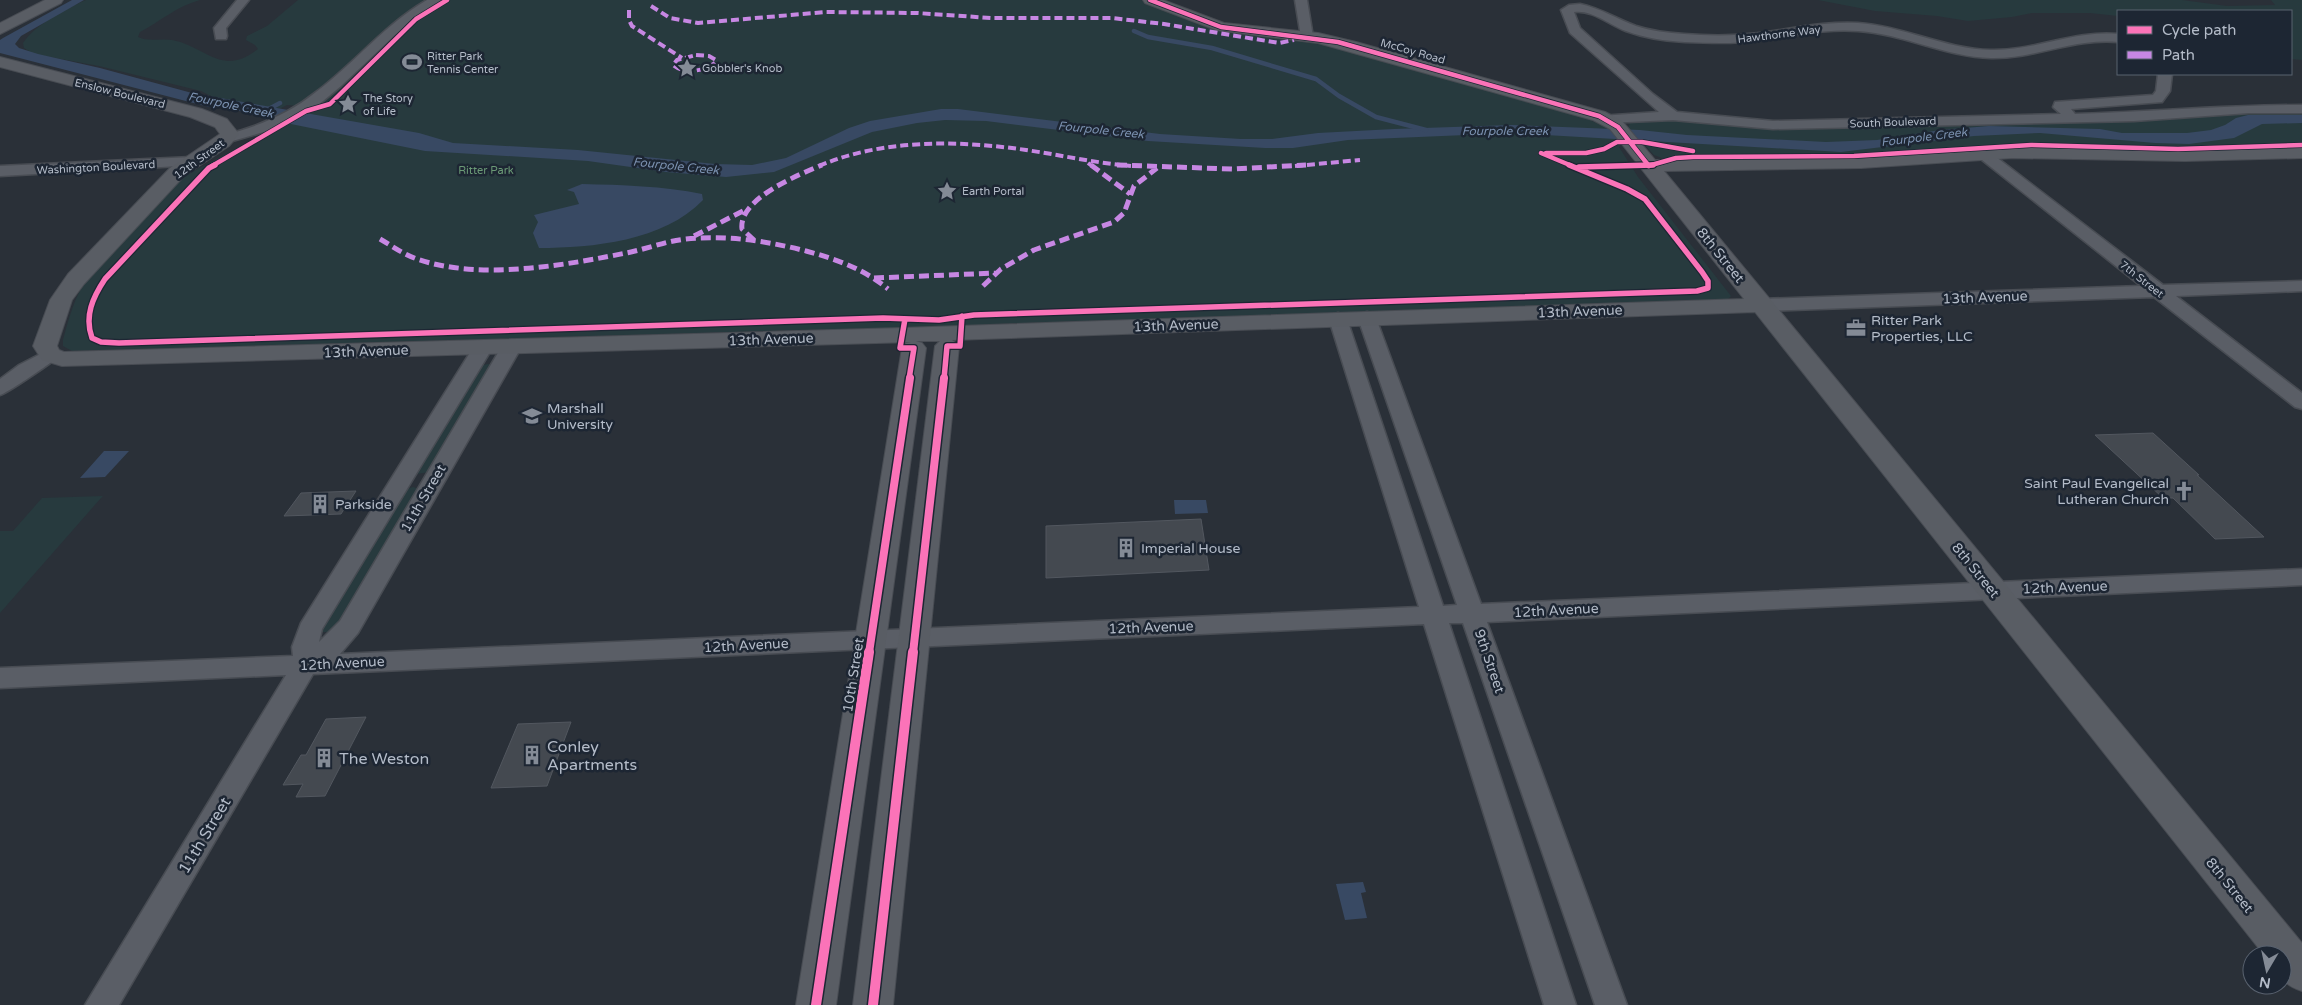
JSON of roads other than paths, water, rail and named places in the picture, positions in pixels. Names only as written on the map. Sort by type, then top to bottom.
[{"type":"street","points":[[0,28],[56,0]]},
{"type":"street","points":[[221,36],[220,28],[243,0]]},
{"type":"street","name":"12th Street","points":[[50,355],[44,346],[55,315],[68,288],[177,172],[228,138],[268,126],[304,107],[323,94],[401,22],[436,0]]},
{"type":"street","name":"McCoy Road","points":[[1150,0],[1221,28],[1307,37],[1356,47],[1609,121]]},
{"type":"street","points":[[1301,0],[1307,37]]},
{"type":"street","name":"Hawthorne Way","points":[[1673,116],[1643,92],[1574,30],[1567,14],[1568,8],[1577,5],[1597,8],[1616,23],[1641,31],[1715,39],[1762,38],[1826,28],[1851,27],[1882,31],[1951,48],[1992,54],[2016,52],[2083,36],[2117,38]]},
{"type":"street","name":"Enslow Boulevard","points":[[2,64],[205,115],[225,125],[230,134],[228,138]]},
{"type":"street","points":[[2075,118],[2062,110],[2060,105],[2157,99],[2163,91],[2165,75]]},
{"type":"street","name":"South Boulevard","points":[[1609,121],[1673,116],[1736,124],[1773,125],[2164,116],[2249,109],[2302,109]]},
{"type":"street","points":[[1609,121],[1649,166],[1861,162],[1982,153],[2057,151],[2185,155],[2302,152]]},
{"type":"street","name":"7th Street","points":[[1982,153],[2302,403]]},
{"type":"street","name":"Washington Boulevard","points":[[0,171],[192,162]]},
{"type":"street","name":"8th Street","points":[[1649,166],[2302,973]]},
{"type":"street","name":"13th Avenue","points":[[50,355],[62,359],[76,360],[512,346],[948,340],[1338,319],[2302,286]]},
{"type":"street","name":"9th Street","points":[[1367,318],[1611,1005]]},
{"type":"street","points":[[1338,319],[1560,1005]]},
{"type":"street","points":[[873,1005],[948,340]]},
{"type":"street","name":"10th Street","points":[[816,1005],[915,341]]},
{"type":"street","name":"11th Street","points":[[101,1005],[306,664],[332,646],[349,627],[512,346]]},
{"type":"street","name":"11th Street","points":[[306,664],[305,648],[310,629],[483,347]]},
{"type":"street","points":[[0,389],[26,369],[50,355]]},
{"type":"street","name":"12th Avenue","points":[[0,678],[2302,577]]},
{"type":"water","name":"Fourpole Creek","points":[[72,0],[84,0],[21,36],[15,44],[19,48],[38,54],[100,68],[192,93],[419,133],[453,143],[578,150],[715,164],[752,165],[786,158],[849,128],[870,121],[941,109],[958,109],[1160,134],[1241,139],[1272,139],[1318,133],[1394,129],[1512,125],[1640,130],[1687,135],[1826,142],[1877,140],[1940,130],[1989,126],[2100,129],[2122,133],[2187,133],[2211,130],[2225,125],[2236,118],[2248,115],[2302,115],[2302,123],[2262,124],[2234,138],[2189,144],[2155,143],[2040,133],[1974,136],[1841,152],[1513,133],[1348,140],[1293,148],[1265,148],[1148,141],[986,121],[945,120],[917,123],[872,132],[774,172],[726,177],[666,172],[588,161],[425,151],[266,119],[233,109],[209,107],[0,53],[0,40]]},
{"type":"water","points":[[582,184],[672,189],[702,194],[703,200],[687,214],[668,225],[648,233],[604,244],[539,248],[533,233],[538,222],[534,215],[579,204],[574,192],[567,190]]},
{"type":"water","points":[[104,451],[129,451],[105,477],[80,478]]},
{"type":"water","points":[[1174,500],[1206,500],[1208,513],[1175,514]]},
{"type":"water","points":[[1363,882],[1366,892],[1361,893],[1367,918],[1345,920],[1336,884]]},
{"type":"waterway","points":[[1134,31],[1148,37],[1212,48],[1316,79],[1339,96],[1376,117],[1426,130]]},
{"type":"waterway","name":"Fourpole Creek","points":[[265,111],[280,103]]},
{"type":"place","name":"Ritter Park Tennis Center","points":[[412,62]]},
{"type":"place","name":"Gobbler's Knob","points":[[687,68]]},
{"type":"place","name":"The Story of Life","points":[[348,104]]},
{"type":"place","name":"Earth Portal","points":[[947,191]]},
{"type":"place","name":"Ritter Park Properties, LLC","points":[[1856,328]]},
{"type":"place","name":"Marshall University","points":[[532,416]]},
{"type":"place","name":"Saint Paul Evangelical Lutheran Church","points":[[2184,491]]},
{"type":"place","name":"Parkside","points":[[320,504]]},
{"type":"place","name":"Imperial House","points":[[1126,548]]},
{"type":"place","name":"Conley Apartments","points":[[532,755]]},
{"type":"place","name":"The Weston","points":[[324,758]]},
{"type":"park label","name":"Ritter Park","points":[[486,170]]}]
